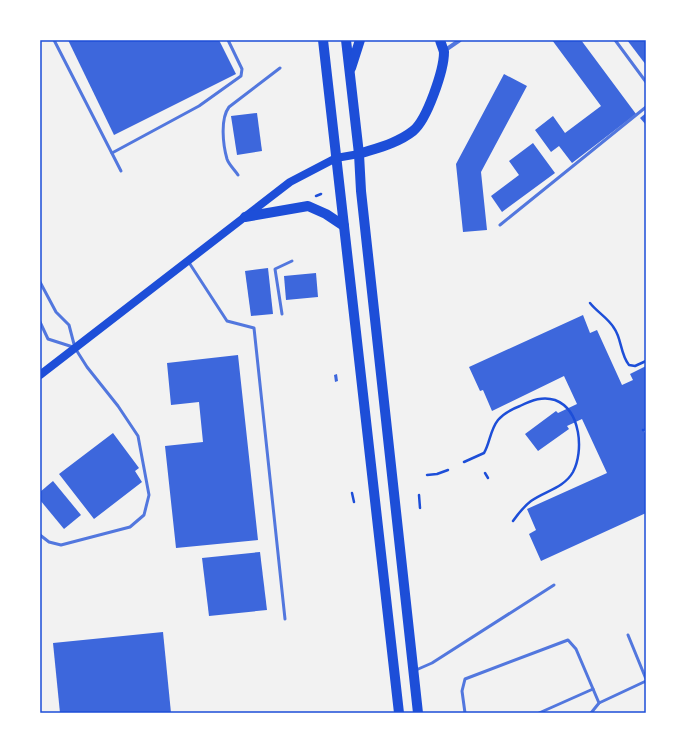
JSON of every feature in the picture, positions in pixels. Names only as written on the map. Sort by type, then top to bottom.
[{"type":"main road","points":[[323,40],[399,713]]},
{"type":"main road","points":[[346,40],[360,154],[361,191],[418,713]]},
{"type":"main road","points":[[349,73],[360,40]]},
{"type":"main road","points":[[40,375],[290,182],[336,158],[360,154],[402,139],[415,130],[425,116],[438,79],[444,52],[440,40]]},
{"type":"main road","points":[[245,217],[308,206],[326,214],[344,226]]},
{"type":"street","points":[[444,52],[460,40]]},
{"type":"lane","points":[[54,40],[121,171]]},
{"type":"lane","points":[[112,153],[198,106],[241,76],[242,69],[228,40]]},
{"type":"lane","points":[[615,40],[646,82]]},
{"type":"lane","points":[[238,175],[227,160],[222,123],[224,113],[229,107],[280,68]]},
{"type":"lane","points":[[500,225],[646,107]]},
{"type":"lane","points":[[188,261],[227,321],[254,328],[285,619]]},
{"type":"lane","points":[[282,314],[275,270],[292,261]]},
{"type":"lane","points":[[40,282],[56,312],[69,325],[75,348],[87,367],[118,406],[136,432],[140,444],[149,495],[144,515],[130,527],[61,545],[49,542],[40,534]]},
{"type":"lane","points":[[40,322],[48,339],[75,348]]},
{"type":"lane","points":[[414,671],[432,663],[554,585]]},
{"type":"lane","points":[[591,713],[599,703],[646,680],[628,635]]},
{"type":"lane","points":[[465,713],[462,691],[465,679],[568,640],[576,649],[599,703]]},
{"type":"lane","points":[[539,713],[593,689]]},
{"type":"path","points":[[590,303],[614,326],[619,336],[620,346],[629,364],[635,366],[646,361]]},
{"type":"path","points":[[464,462],[484,453],[494,426],[508,411],[536,399],[545,399],[559,402],[570,412],[580,442],[579,454],[573,472],[558,486],[526,506],[512,521]]},
{"type":"path","points":[[427,475],[437,474],[448,470]]},
{"type":"path","points":[[485,472],[488,478]]},
{"type":"path","points":[[352,493],[354,502]]},
{"type":"path","points":[[419,495],[420,508]]},
{"type":"building","points":[[68,40],[219,40],[236,74],[114,135]]},
{"type":"building","points":[[552,40],[581,40],[636,114],[572,163],[559,146],[551,152],[535,130],[553,116],[565,133],[601,106]]},
{"type":"building","points":[[627,40],[646,40],[646,65]]},
{"type":"building","points":[[504,74],[527,86],[481,172],[487,230],[463,232],[456,164]]},
{"type":"building","points":[[257,113],[262,151],[237,155],[231,116]]},
{"type":"building","points":[[646,113],[646,125],[640,118]]},
{"type":"building","points":[[533,143],[555,173],[502,212],[491,196],[519,175],[509,161]]},
{"type":"building","points":[[268,268],[273,314],[251,316],[245,271]]},
{"type":"building","points":[[316,273],[318,297],[286,300],[284,276]]},
{"type":"building","points":[[583,315],[590,333],[597,330],[622,385],[633,380],[630,374],[646,366],[646,428],[643,429],[646,435],[646,513],[541,561],[529,534],[536,530],[527,509],[607,473],[582,419],[567,426],[569,429],[538,451],[525,434],[556,411],[558,413],[577,404],[564,376],[492,411],[483,390],[480,391],[469,367]]},
{"type":"building","points":[[238,355],[258,540],[176,548],[165,446],[203,442],[199,402],[171,405],[167,363]]},
{"type":"building","points":[[337,374],[338,381],[335,382],[334,375]]},
{"type":"building","points":[[113,433],[139,468],[135,471],[142,482],[94,519],[59,474]]},
{"type":"building","points":[[53,481],[81,515],[64,529],[40,500],[40,492]]},
{"type":"building","points":[[260,552],[267,610],[209,616],[202,558]]},
{"type":"building","points":[[163,632],[171,713],[60,713],[53,643]]}]
